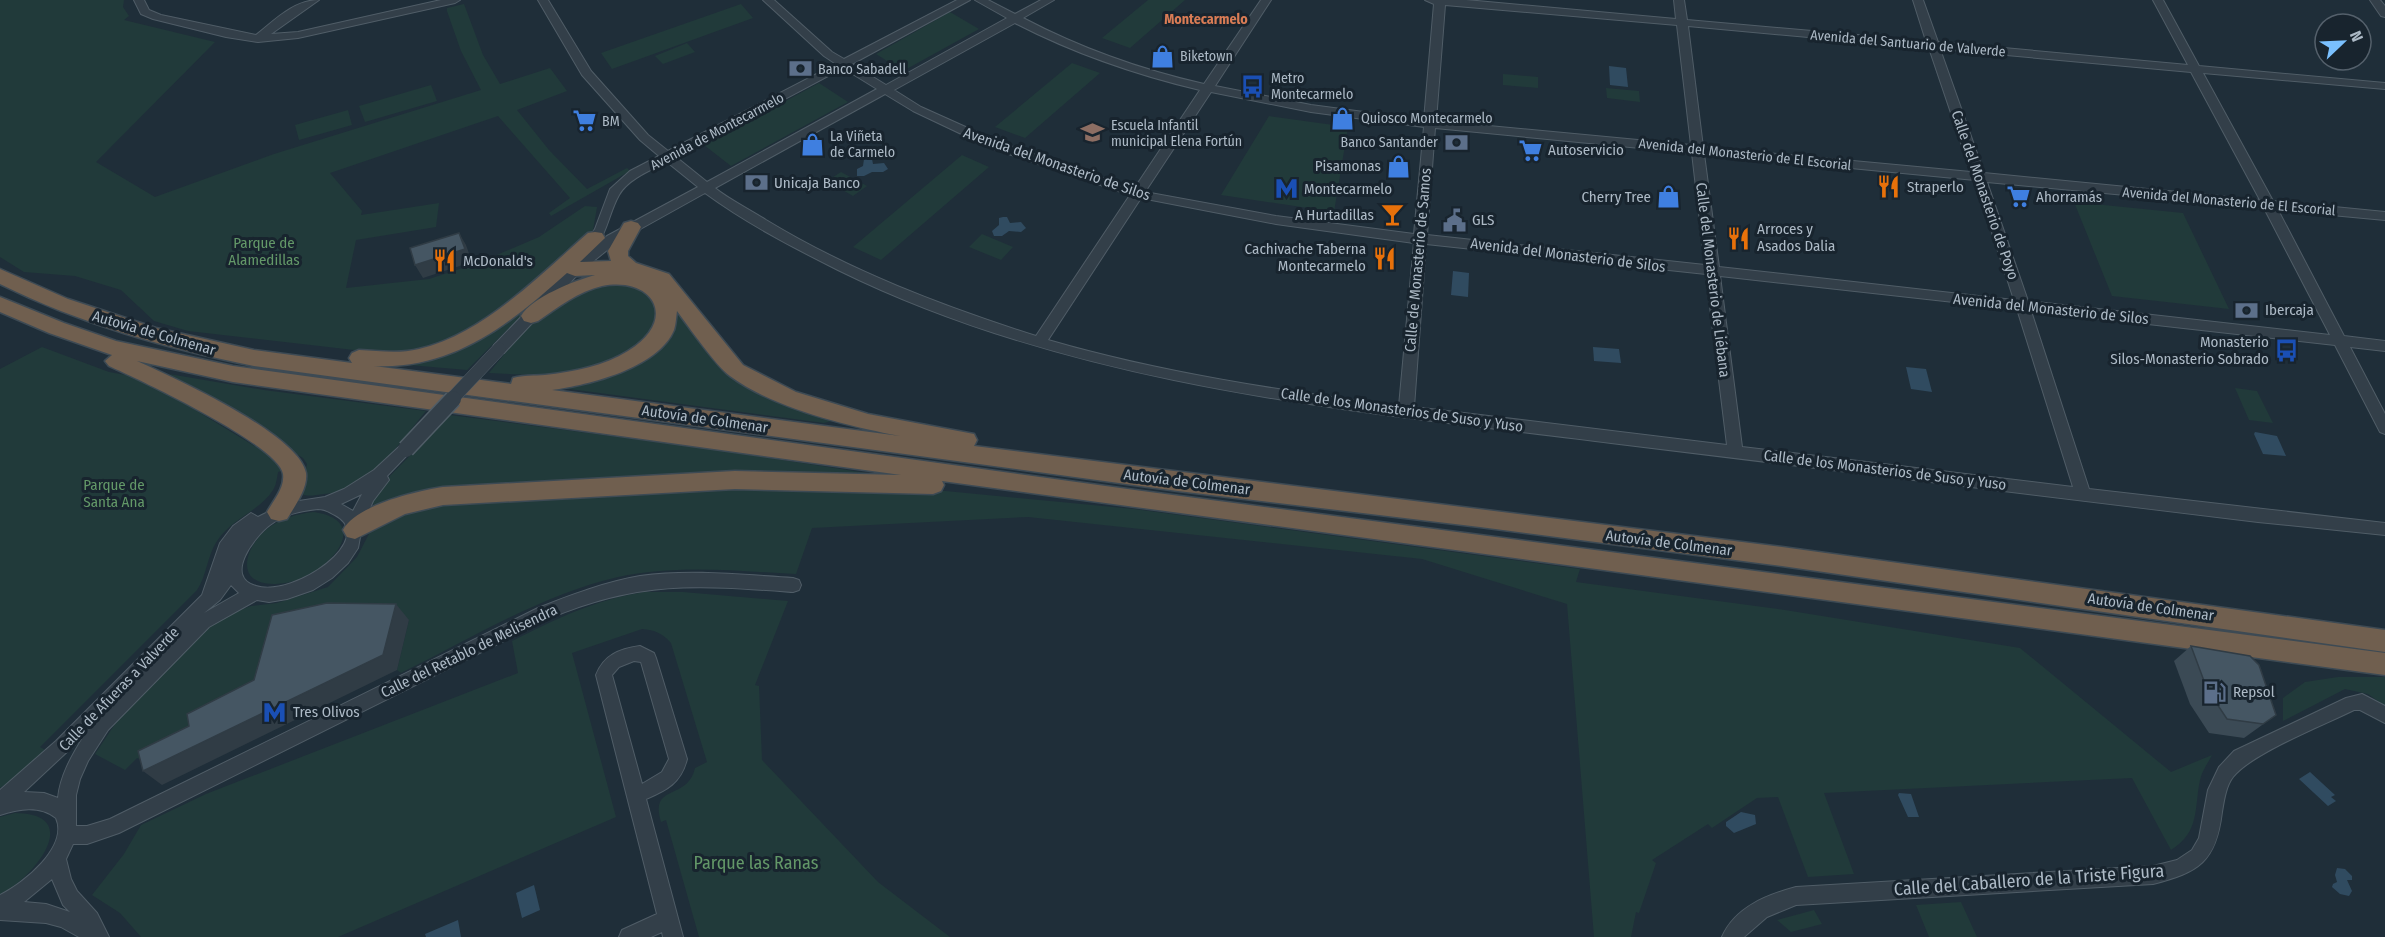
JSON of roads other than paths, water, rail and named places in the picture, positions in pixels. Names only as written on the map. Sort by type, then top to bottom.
[{"type":"highway","points":[[628,267],[619,258],[618,251],[632,227]]},
{"type":"highway","points":[[199,348],[245,346],[389,360],[422,356],[457,344],[502,316],[595,238]]},
{"type":"highway","points":[[575,269],[628,267],[662,279],[736,370],[789,398],[868,422],[957,438],[1182,471],[1301,495]]},
{"type":"highway","name":"Autovía de Colmenar","points":[[0,276],[71,308],[122,326],[199,348],[884,443],[2103,600],[2385,641]]},
{"type":"highway","points":[[388,376],[526,384],[567,380],[612,368],[638,355],[661,334],[668,311],[655,290],[645,284],[614,279],[576,288],[531,316]]},
{"type":"highway","name":"Autovía de Colmenar","points":[[0,304],[68,334],[158,360],[245,376],[1142,500],[2385,664]]},
{"type":"highway","points":[[68,334],[91,349],[177,388],[214,408],[289,458],[295,473],[291,491],[279,512]]},
{"type":"highway","points":[[355,527],[393,507],[419,499],[735,480],[906,483],[1142,500]]},
{"type":"highway","points":[[2103,600],[2233,610],[2385,628]]},
{"type":"street","points":[[139,0],[145,12],[157,17],[226,34],[258,39],[306,33],[454,0]]},
{"type":"street","points":[[258,39],[297,9],[314,0]]},
{"type":"street","name":"Calle de los Monasterios de Suso y Yuso","points":[[543,0],[563,41],[590,79],[634,127],[667,157],[706,187],[764,225],[848,269],[921,301],[1039,342],[1128,366],[1217,384],[1406,412],[2380,528]]},
{"type":"street","name":"Avenida del Monasterio de Silos","points":[[768,0],[815,44],[843,64],[886,91],[952,127],[995,146],[1137,194],[1276,220],[1421,239],[2385,346]]},
{"type":"street","name":"Avenida de Montecarmelo","points":[[575,269],[606,219],[609,201],[619,186],[634,174],[964,0]]},
{"type":"street","name":"Avenida del Monasterio de El Escorial","points":[[980,0],[1014,20],[1099,58],[1207,89],[1281,104],[1430,124],[2385,216]]},
{"type":"street","name":"Avenida de Montecarmelo","points":[[387,469],[575,269],[612,239],[1049,0]]},
{"type":"street","points":[[1039,342],[1266,0]]},
{"type":"street","name":"Avenida del Santuario de Valverde","points":[[1435,0],[2385,86]]},
{"type":"street","name":"Calle de Monasterio de Samos","points":[[1406,412],[1421,239],[1420,220],[1430,124],[1435,0]]},
{"type":"street","name":"Calle del Monasterio de Liébana","points":[[1678,0],[1735,452]]},
{"type":"street","name":"Calle del Monasterio de Poyo","points":[[1918,0],[2023,306],[2084,494]]},
{"type":"street","points":[[2158,0],[2385,428]]},
{"type":"street","points":[[2375,0],[2385,14]]},
{"type":"street","points":[[387,469],[367,498],[347,555],[321,579],[287,593],[270,595],[255,593],[236,581],[233,571],[237,550],[244,539],[266,520],[279,512],[306,504],[326,503],[354,492],[387,469]]},
{"type":"street","points":[[203,603],[215,582],[223,551],[233,535],[249,520],[291,491]]},
{"type":"street","points":[[326,503],[348,513],[355,527]]},
{"type":"street","name":"Calle de Afueras a Valverde","points":[[0,804],[54,755],[203,603],[214,595],[233,571]]},
{"type":"street","name":"Calle del Retablo de Melisendra","points":[[67,831],[87,835],[113,827],[544,613],[583,597],[626,586],[664,580],[793,585]]},
{"type":"street","name":"Calle de Afueras a Valverde","points":[[67,831],[67,795],[71,779],[81,756],[102,724],[203,622],[226,607],[255,593]]},
{"type":"street","points":[[629,937],[671,928],[604,675],[607,665],[617,659],[640,653],[648,658],[678,759],[676,771],[667,781],[636,795]]},
{"type":"street","name":"Calle del Caballero de la Triste Figura","points":[[1732,937],[1748,919],[1761,909],[1796,896],[2153,874],[2179,869],[2191,862],[2204,849],[2211,835],[2217,785],[2228,767],[2240,757],[2352,703],[2362,702],[2385,715]]},
{"type":"street","points":[[0,804],[12,801],[42,801],[55,806],[63,815],[67,831],[56,857],[37,880],[22,893],[0,905]]},
{"type":"street","points":[[56,857],[62,881],[70,898],[90,920],[98,935]]},
{"type":"street","points":[[0,911],[50,914],[98,935]]},
{"type":"water","points":[[1609,66],[1626,68],[1628,87],[1610,85]]},
{"type":"water","points":[[864,159],[872,159],[873,164],[884,163],[888,169],[883,172],[857,176],[857,169],[863,166]]},
{"type":"water","points":[[1007,217],[1010,223],[1021,222],[1026,228],[1021,232],[1009,231],[1002,236],[994,236],[992,231],[999,225],[999,218]]},
{"type":"water","points":[[1453,271],[1469,273],[1468,297],[1451,295]]},
{"type":"water","points":[[1593,347],[1619,349],[1621,363],[1594,361]]},
{"type":"water","points":[[1906,367],[1926,369],[1932,392],[1911,389]]},
{"type":"water","points":[[2255,432],[2277,436],[2286,456],[2263,454]]},
{"type":"water","points":[[2310,772],[2335,795],[2331,797],[2336,801],[2328,806],[2299,779]]},
{"type":"water","points":[[1899,793],[1911,794],[1919,817],[1908,817]]},
{"type":"water","points":[[1741,812],[1755,815],[1756,824],[1734,833],[1726,826],[1726,822]]},
{"type":"water","points":[[2337,868],[2345,869],[2352,876],[2352,880],[2347,880],[2352,891],[2349,896],[2340,894],[2332,887],[2337,882],[2335,875]]},
{"type":"water","points":[[534,885],[540,910],[522,918],[516,893]]},
{"type":"water","points":[[458,920],[461,937],[426,937],[425,934]]},
{"type":"place","name":"Biketown","points":[[1162,56]]},
{"type":"place","name":"Banco Sabadell","points":[[800,69]]},
{"type":"place","name":"Metro Montecarmelo","points":[[1253,86]]},
{"type":"place","name":"Quiosco Montecarmelo","points":[[1343,118]]},
{"type":"place","name":"BM","points":[[584,121]]},
{"type":"place","name":"Escuela Infantil municipal Elena Fortún","points":[[1093,133]]},
{"type":"place","name":"Banco Santander","points":[[1456,142]]},
{"type":"place","name":"La Viñeta de Carmelo","points":[[812,144]]},
{"type":"place","name":"Autoservicio","points":[[1530,150]]},
{"type":"place","name":"Pisamonas","points":[[1399,166]]},
{"type":"place","name":"Unicaja Banco","points":[[756,183]]},
{"type":"place","name":"Straperlo","points":[[1889,187]]},
{"type":"place","name":"Montecarmelo","points":[[1286,189]]},
{"type":"place","name":"Cherry Tree","points":[[1669,197]]},
{"type":"place","name":"Ahorramás","points":[[2018,197]]},
{"type":"place","name":"A Hurtadillas","points":[[1392,215]]},
{"type":"place","name":"GLS","points":[[1454,220]]},
{"type":"place","name":"Arroces y Asados Dalia","points":[[1739,238]]},
{"type":"place","name":"Cachivache Taberna Montecarmelo","points":[[1384,258]]},
{"type":"place","name":"McDonald's","points":[[445,261]]},
{"type":"place","name":"Ibercaja","points":[[2247,310]]},
{"type":"place","name":"Monasterio Silos-Monasterio Sobrado","points":[[2287,351]]},
{"type":"place","name":"Repsol","points":[[2215,692]]},
{"type":"place","name":"Tres Olivos","points":[[275,712]]},
{"type":"district","name":"Montecarmelo","points":[[1206,19]]},
{"type":"park label","name":"Parque de Alamedillas","points":[[264,252]]},
{"type":"park label","name":"Parque de Santa Ana","points":[[114,494]]},
{"type":"park label","name":"Parque las Ranas","points":[[756,863]]}]
